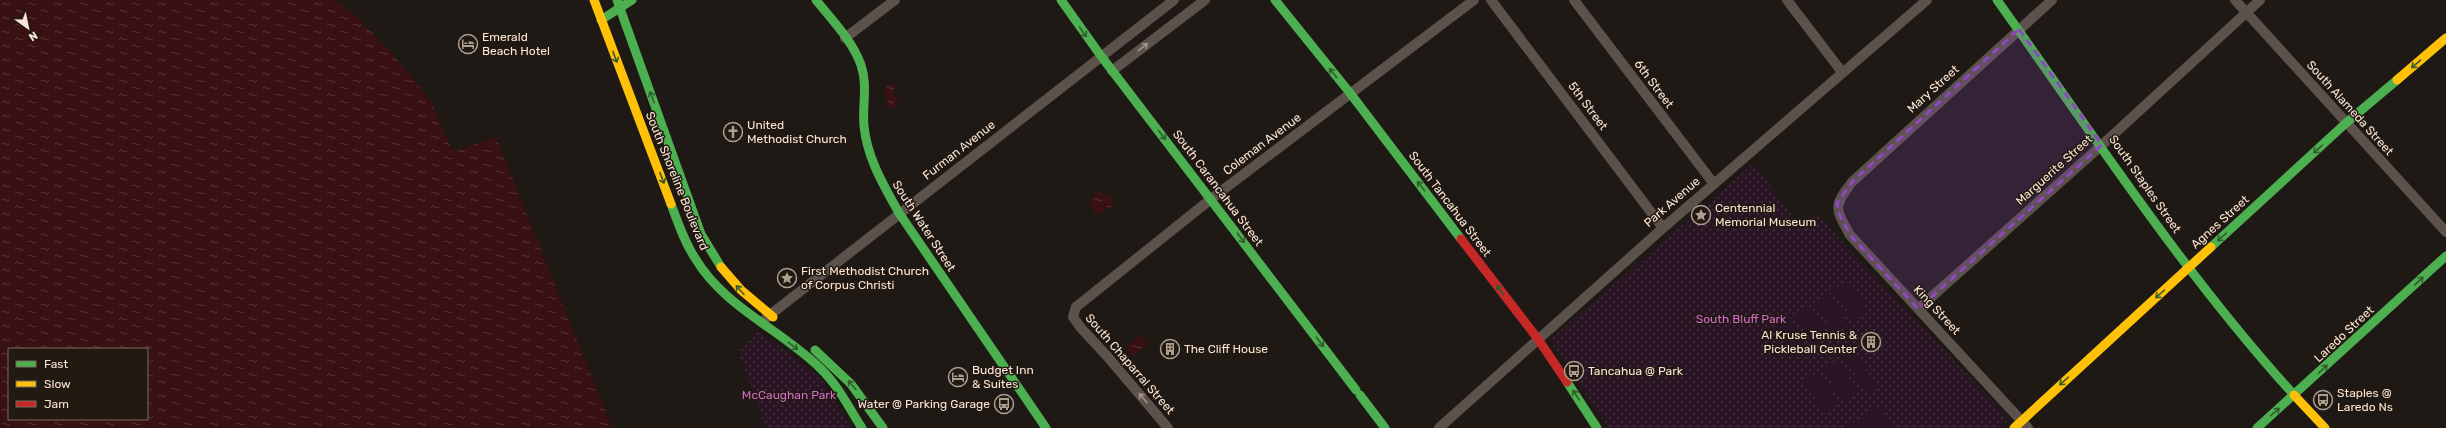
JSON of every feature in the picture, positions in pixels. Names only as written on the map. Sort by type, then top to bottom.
[{"type":"main road","name":"South Shoreline Boulevard","points":[[594,0],[688,246],[698,264],[724,294],[822,369],[862,428]]},
{"type":"main road","points":[[601,20],[618,4],[632,0]]},
{"type":"main road","name":"South Water Street","points":[[816,0],[845,38],[862,72],[864,126],[868,151],[878,176],[899,213],[1046,428]]},
{"type":"main road","name":"South Carancahua Street","points":[[1061,0],[1100,56],[1212,199],[1385,428]]},
{"type":"main road","name":"South Tancahua Street","points":[[1274,0],[1350,93],[1538,339],[1597,428]]},
{"type":"main road","name":"South Staples Street","points":[[1997,0],[2020,29],[2189,267],[2251,348],[2324,428]]},
{"type":"main road","name":"South Shoreline Boulevard","points":[[618,4],[701,234],[720,267],[747,298],[782,324]]},
{"type":"main road","name":"Agnes Street","points":[[2021,426],[2189,267],[2346,123],[2446,38]]},
{"type":"main road","name":"Laredo Street","points":[[2257,428],[2446,256]]},
{"type":"main road","points":[[806,342],[838,369],[863,398],[883,428]]},
{"type":"street","points":[[845,38],[894,0]]},
{"type":"street","name":"Furman Avenue","points":[[762,322],[899,213],[1174,0]]},
{"type":"street","points":[[1112,71],[1205,0]]},
{"type":"street","name":"Coleman Avenue","points":[[1073,317],[1076,307],[1212,199],[1474,0]]},
{"type":"street","name":"5th Street","points":[[1491,0],[1663,228]]},
{"type":"street","name":"6th Street","points":[[1574,0],[1714,184]]},
{"type":"street","points":[[1787,0],[1842,72]]},
{"type":"street","name":"Park Avenue","points":[[1439,428],[1663,228],[1926,0]]},
{"type":"street","name":"Mary Street","points":[[1838,203],[1852,182],[2052,0]]},
{"type":"street","name":"South Alameda Street","points":[[2235,0],[2446,232]]},
{"type":"street","name":"Marguerite Street","points":[[1918,309],[2102,145],[2245,12],[2260,0]]},
{"type":"street","name":"King Street","points":[[1838,203],[1838,212],[1850,235],[1918,309],[2021,426]]},
{"type":"street","name":"South Chaparral Street","points":[[1073,317],[1168,428]]},
{"type":"highlighted area","points":[[2019,29],[2102,145],[1918,309],[1850,235],[1838,212],[1837,203],[1852,182]]},
{"type":"green space","name":"South Bluff Park","points":[[1754,163],[1799,226],[1816,214],[2009,419],[1999,428],[1609,428],[1550,340]]},
{"type":"green space","points":[[1848,280],[1869,312],[1854,321],[1833,290]]},
{"type":"green space","points":[[1829,292],[1849,324],[1834,334],[1814,302]]},
{"type":"green space","points":[[1809,305],[1829,337],[1814,346],[1794,314]]},
{"type":"green space","points":[[1789,317],[1809,349],[1794,358],[1774,327]]},
{"type":"green space","name":"McCaughan Park","points":[[759,331],[821,379],[851,428],[766,428],[739,352]]},
{"type":"green space","points":[[1849,345],[1874,381],[1873,383],[1876,388],[1867,393],[1843,357],[1841,350]]},
{"type":"green space","points":[[1838,360],[1858,392],[1843,401],[1823,369]]},
{"type":"green space","points":[[1819,372],[1839,403],[1824,413],[1804,381]]},
{"type":"green space","points":[[1880,406],[1894,428],[1844,428]]},
{"type":"water","points":[[0,0],[335,0],[356,16],[388,49],[431,101],[453,152],[496,137],[612,428],[0,428]]},
{"type":"water","points":[[893,83],[895,87],[893,94],[899,103],[895,107],[888,108],[886,104],[888,101],[884,95],[888,84]]},
{"type":"water","points":[[1099,192],[1110,196],[1114,203],[1113,207],[1107,208],[1103,213],[1095,213],[1089,204],[1091,198]]},
{"type":"water","points":[[1140,335],[1148,344],[1133,356],[1126,347]]},
{"type":"traffic: fast","points":[[617,0],[701,234],[721,267]]},
{"type":"traffic: fast","points":[[601,20],[632,0]]},
{"type":"traffic: fast","points":[[816,0],[847,39],[861,65],[864,80],[864,126],[866,138],[872,160],[888,193],[899,213],[1046,428]]},
{"type":"traffic: fast","points":[[1061,0],[1101,56],[1356,390]]},
{"type":"traffic: fast","points":[[1275,0],[1350,93],[1461,239]]},
{"type":"traffic: fast","points":[[1997,0],[2104,152],[2177,252],[2254,349],[2294,395]]},
{"type":"traffic: fast","points":[[2211,247],[2346,123],[2397,80]]},
{"type":"traffic: fast","points":[[671,204],[688,245],[707,275],[737,304],[788,341],[820,368],[838,389],[862,428]]},
{"type":"traffic: fast","points":[[2257,428],[2446,256]]},
{"type":"traffic: fast","points":[[815,350],[851,384],[883,428]]},
{"type":"traffic: fast","points":[[1567,382],[1597,428]]},
{"type":"traffic: fast","points":[[1360,395],[1385,428]]},
{"type":"traffic: slow","points":[[594,0],[671,204]]},
{"type":"traffic: slow","points":[[2397,80],[2446,38]]},
{"type":"traffic: slow","points":[[2014,428],[2211,247]]},
{"type":"traffic: slow","points":[[721,267],[741,290],[773,317]]},
{"type":"traffic: slow","points":[[2294,395],[2325,428]]},
{"type":"traffic: jam","points":[[1461,239],[1538,339],[1567,382]]},
{"type":"place","name":"Emerald Beach Hotel","points":[[468,44]]},
{"type":"place","name":"United Methodist Church","points":[[733,132]]},
{"type":"place","name":"Centennial Memorial Museum","points":[[1701,215]]},
{"type":"place","name":"First Methodist Church of Corpus Christi","points":[[787,278]]},
{"type":"place","name":"Al Kruse Tennis & Pickleball Center","points":[[1871,342]]},
{"type":"place","name":"The Cliff House","points":[[1170,349]]},
{"type":"place","name":"Tancahua @ Park","points":[[1574,371]]},
{"type":"place","name":"Budget Inn & Suites","points":[[958,377]]},
{"type":"place","name":"Staples @ Laredo Ns","points":[[2323,400]]},
{"type":"place","name":"Water @ Parking Garage","points":[[1004,404]]}]
